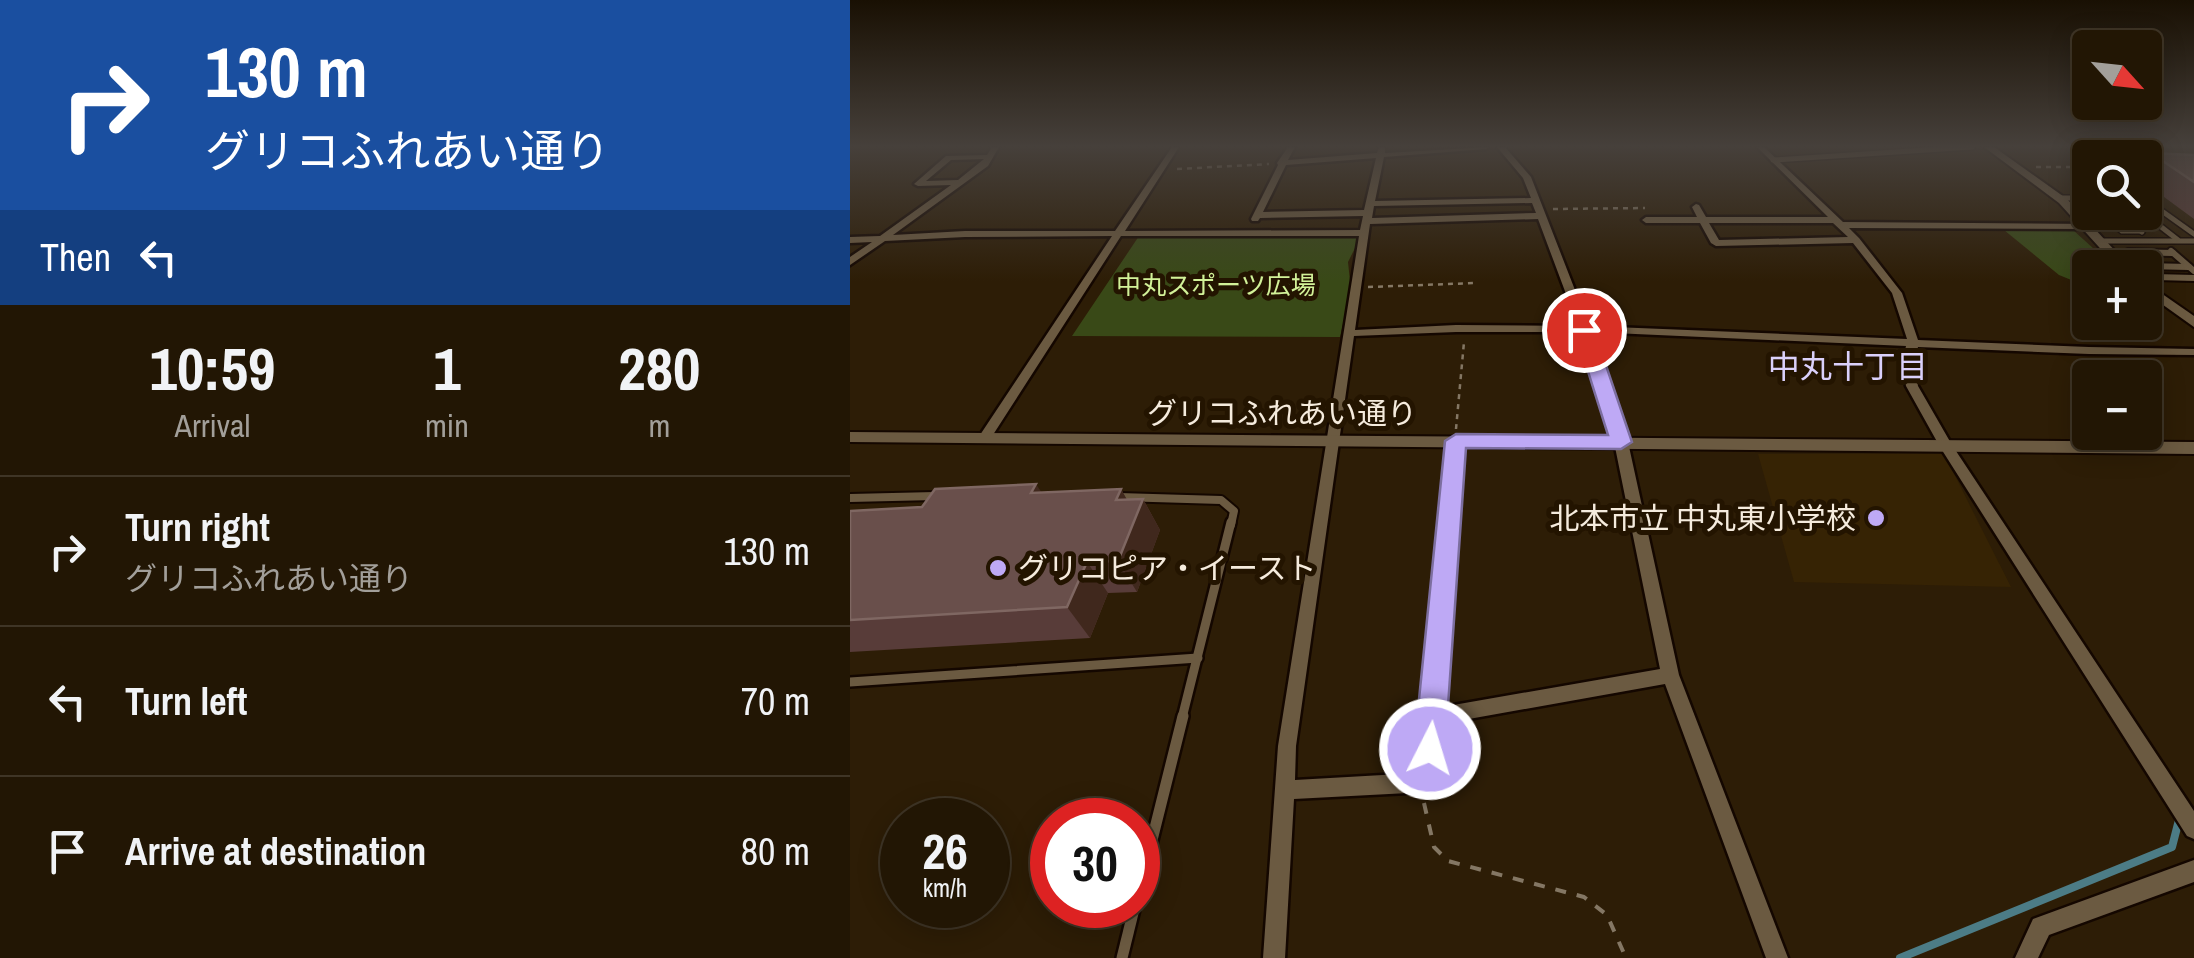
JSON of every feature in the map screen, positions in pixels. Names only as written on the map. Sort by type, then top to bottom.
[{"type":"street","points":[[850,262],[949,192]]},
{"type":"street","points":[[984,438],[1146,192]]},
{"type":"street","points":[[1246,236],[1268,192]]},
{"type":"street","points":[[1274,958],[1283,790],[1372,192]]},
{"type":"street","points":[[1532,192],[1621,442],[1670,675],[1776,958]]},
{"type":"street","points":[[1805,192],[1856,240],[1896,293],[1913,342],[1908,363],[1912,386],[1946,447],[2194,829]]},
{"type":"street","points":[[2050,192],[2072,212]]},
{"type":"street","points":[[1696,207],[1716,243],[1856,240]]},
{"type":"street","points":[[1257,215],[1367,218],[1538,208]]},
{"type":"street","points":[[850,240],[965,234],[1246,236],[1367,218],[1538,208]]},
{"type":"street","points":[[1646,220],[2072,226]]},
{"type":"street","points":[[2091,230],[2109,250]]},
{"type":"street","points":[[2162,299],[2194,323]]},
{"type":"street","points":[[1351,333],[1465,326],[2082,352],[2194,352]]},
{"type":"street","name":"グリコふれあい通り","points":[[850,437],[2194,448]]},
{"type":"street","points":[[1283,790],[1427,782],[1456,441]]},
{"type":"street","points":[[1432,717],[1670,675]]},
{"type":"street","points":[[2026,958],[2041,927],[2194,871]]},
{"type":"lane","points":[[2058,198],[2072,198]]},
{"type":"lane","points":[[2162,213],[2194,238]]},
{"type":"lane","points":[[2162,227],[2180,241]]},
{"type":"lane","points":[[2121,230],[2141,232]]},
{"type":"lane","points":[[2139,230],[2173,253],[2192,272]]},
{"type":"lane","points":[[2101,241],[2194,238]]},
{"type":"lane","points":[[2162,253],[2173,253]]},
{"type":"lane","points":[[2162,269],[2192,272]]},
{"type":"lane","points":[[2162,276],[2192,272]]},
{"type":"lane","points":[[850,498],[945,496]]},
{"type":"lane","points":[[1103,497],[1202,498],[1220,500],[1234,511],[1160,809]]},
{"type":"lane","points":[[850,682],[1198,658]]},
{"type":"lane","points":[[1122,958],[1129,928]]},
{"type":"path","points":[[1538,208],[1657,208]]},
{"type":"path","points":[[1357,288],[1475,283]]},
{"type":"path","points":[[1456,441],[1465,326]]},
{"type":"path","points":[[1427,782],[1423,809],[1427,826],[1434,847],[1448,860],[1557,886],[1584,897],[1607,914],[1626,958]]},
{"type":"shaded area","name":"北本市立 中丸東小学校","points":[[1758,454],[1944,454],[2011,587],[1794,582]]},
{"type":"green space","points":[[2004,230],[2073,230],[2095,250],[2072,250],[2072,280],[2059,275]]},
{"type":"green space","name":"中丸スポーツ広場","points":[[1139,236],[1361,236],[1348,262],[1351,290],[1340,337],[1072,336]]},
{"type":"building","name":"グリコピア・イースト","points":[[1036,484],[1031,493],[1121,489],[1116,500],[1143,499],[1118,561],[1087,562],[1067,607],[850,620],[850,511],[922,507],[935,489]]},
{"type":"waterway","points":[[1900,958],[2172,847],[2180,816]]},
{"type":"place","name":"北本市立 中丸東小学校","points":[[1876,518]]},
{"type":"place","name":"グリコピア・イースト","points":[[998,568]]},
{"type":"district","name":"中丸十丁目","points":[[1848,366]]},
{"type":"route","points":[[1430,749],[1456,441],[1621,442],[1584,330]]}]
